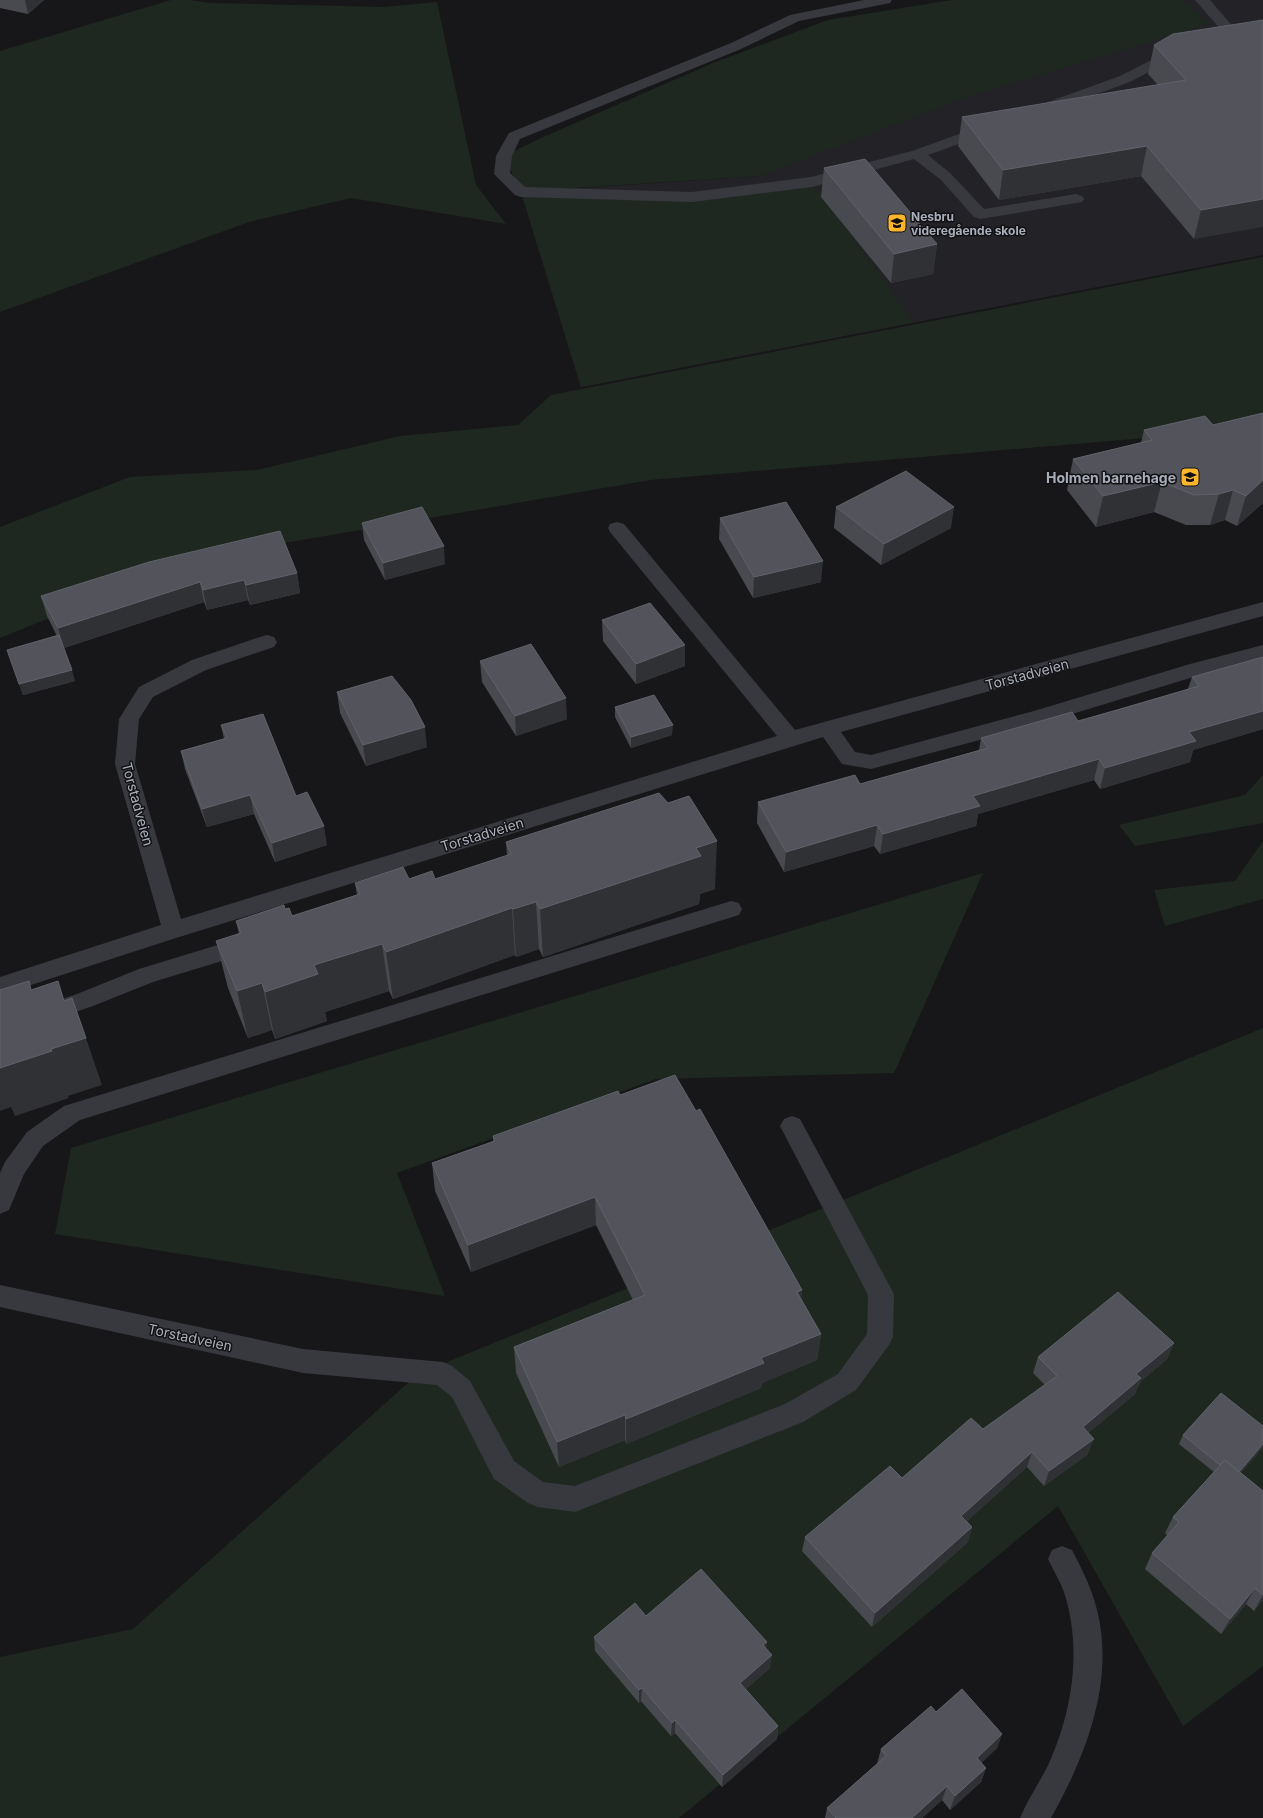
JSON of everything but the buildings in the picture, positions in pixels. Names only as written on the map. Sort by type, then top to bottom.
[{"type":"street","points":[[885,0],[795,18],[736,46],[514,136],[504,156],[502,174],[521,192],[692,197],[812,182],[917,154],[999,125]]},
{"type":"street","points":[[1029,114],[1125,79],[1194,42],[1237,32],[1202,0]]},
{"type":"street","points":[[917,154],[946,177],[980,214],[1076,198]]},
{"type":"street","points":[[616,528],[791,739]]},
{"type":"street","name":"Torstadveien","points":[[0,986],[173,930],[791,739],[1263,609]]},
{"type":"street","name":"Torstadveien","points":[[173,930],[125,764],[129,719],[146,692],[199,665],[267,642]]},
{"type":"street","points":[[828,728],[849,758],[871,762],[1036,718],[1197,669],[1263,652]]},
{"type":"street","points":[[0,1203],[14,1169],[35,1139],[72,1113],[731,909]]},
{"type":"street","points":[[0,1029],[85,1000],[147,975],[269,938]]},
{"type":"street","points":[[133,944],[147,975]]},
{"type":"street","name":"Torstadveien","points":[[0,1296],[303,1361],[382,1367],[443,1374],[461,1389],[504,1470],[538,1494],[575,1499],[794,1413],[847,1382],[880,1337],[881,1294],[792,1126]]},
{"type":"street","points":[[1035,1818],[1061,1770],[1085,1703],[1089,1674],[1085,1616],[1078,1590],[1062,1559]]},
{"type":"shaded area","points":[[171,0],[190,0],[209,3],[384,7],[437,2],[476,185],[506,224],[351,198],[249,222],[0,312],[0,51]]},
{"type":"shaded area","points":[[952,0],[1183,0],[1209,24],[964,98],[760,176],[527,191],[692,197],[812,182],[914,322],[581,387],[521,192],[504,156],[541,138],[713,63],[828,20]]},
{"type":"shaded area","name":"Nesbru videregående skole","points":[[1112,0],[1263,0],[1263,255],[581,387],[521,192],[760,176]]},
{"type":"shaded area","points":[[1263,257],[1263,428],[650,480],[198,558],[0,638],[0,527],[130,477],[257,470],[400,436],[518,425],[551,395]]},
{"type":"shaded area","points":[[1263,775],[1263,823],[1135,846],[1119,825],[1245,795]]},
{"type":"shaded area","points":[[1263,841],[1263,899],[1165,926],[1154,890],[1235,881]]},
{"type":"shaded area","points":[[983,873],[894,1073],[656,1079],[397,1173],[445,1296],[55,1234],[71,1148]]},
{"type":"shaded area","points":[[1263,1028],[1263,1666],[1183,1726],[1058,1506],[679,1818],[0,1818],[0,1657],[133,1629],[418,1374]]},
{"type":"place","name":"Nesbru videregående skole","points":[[897,223]]},
{"type":"place","name":"Holmen barnehage","points":[[1190,477]]}]
